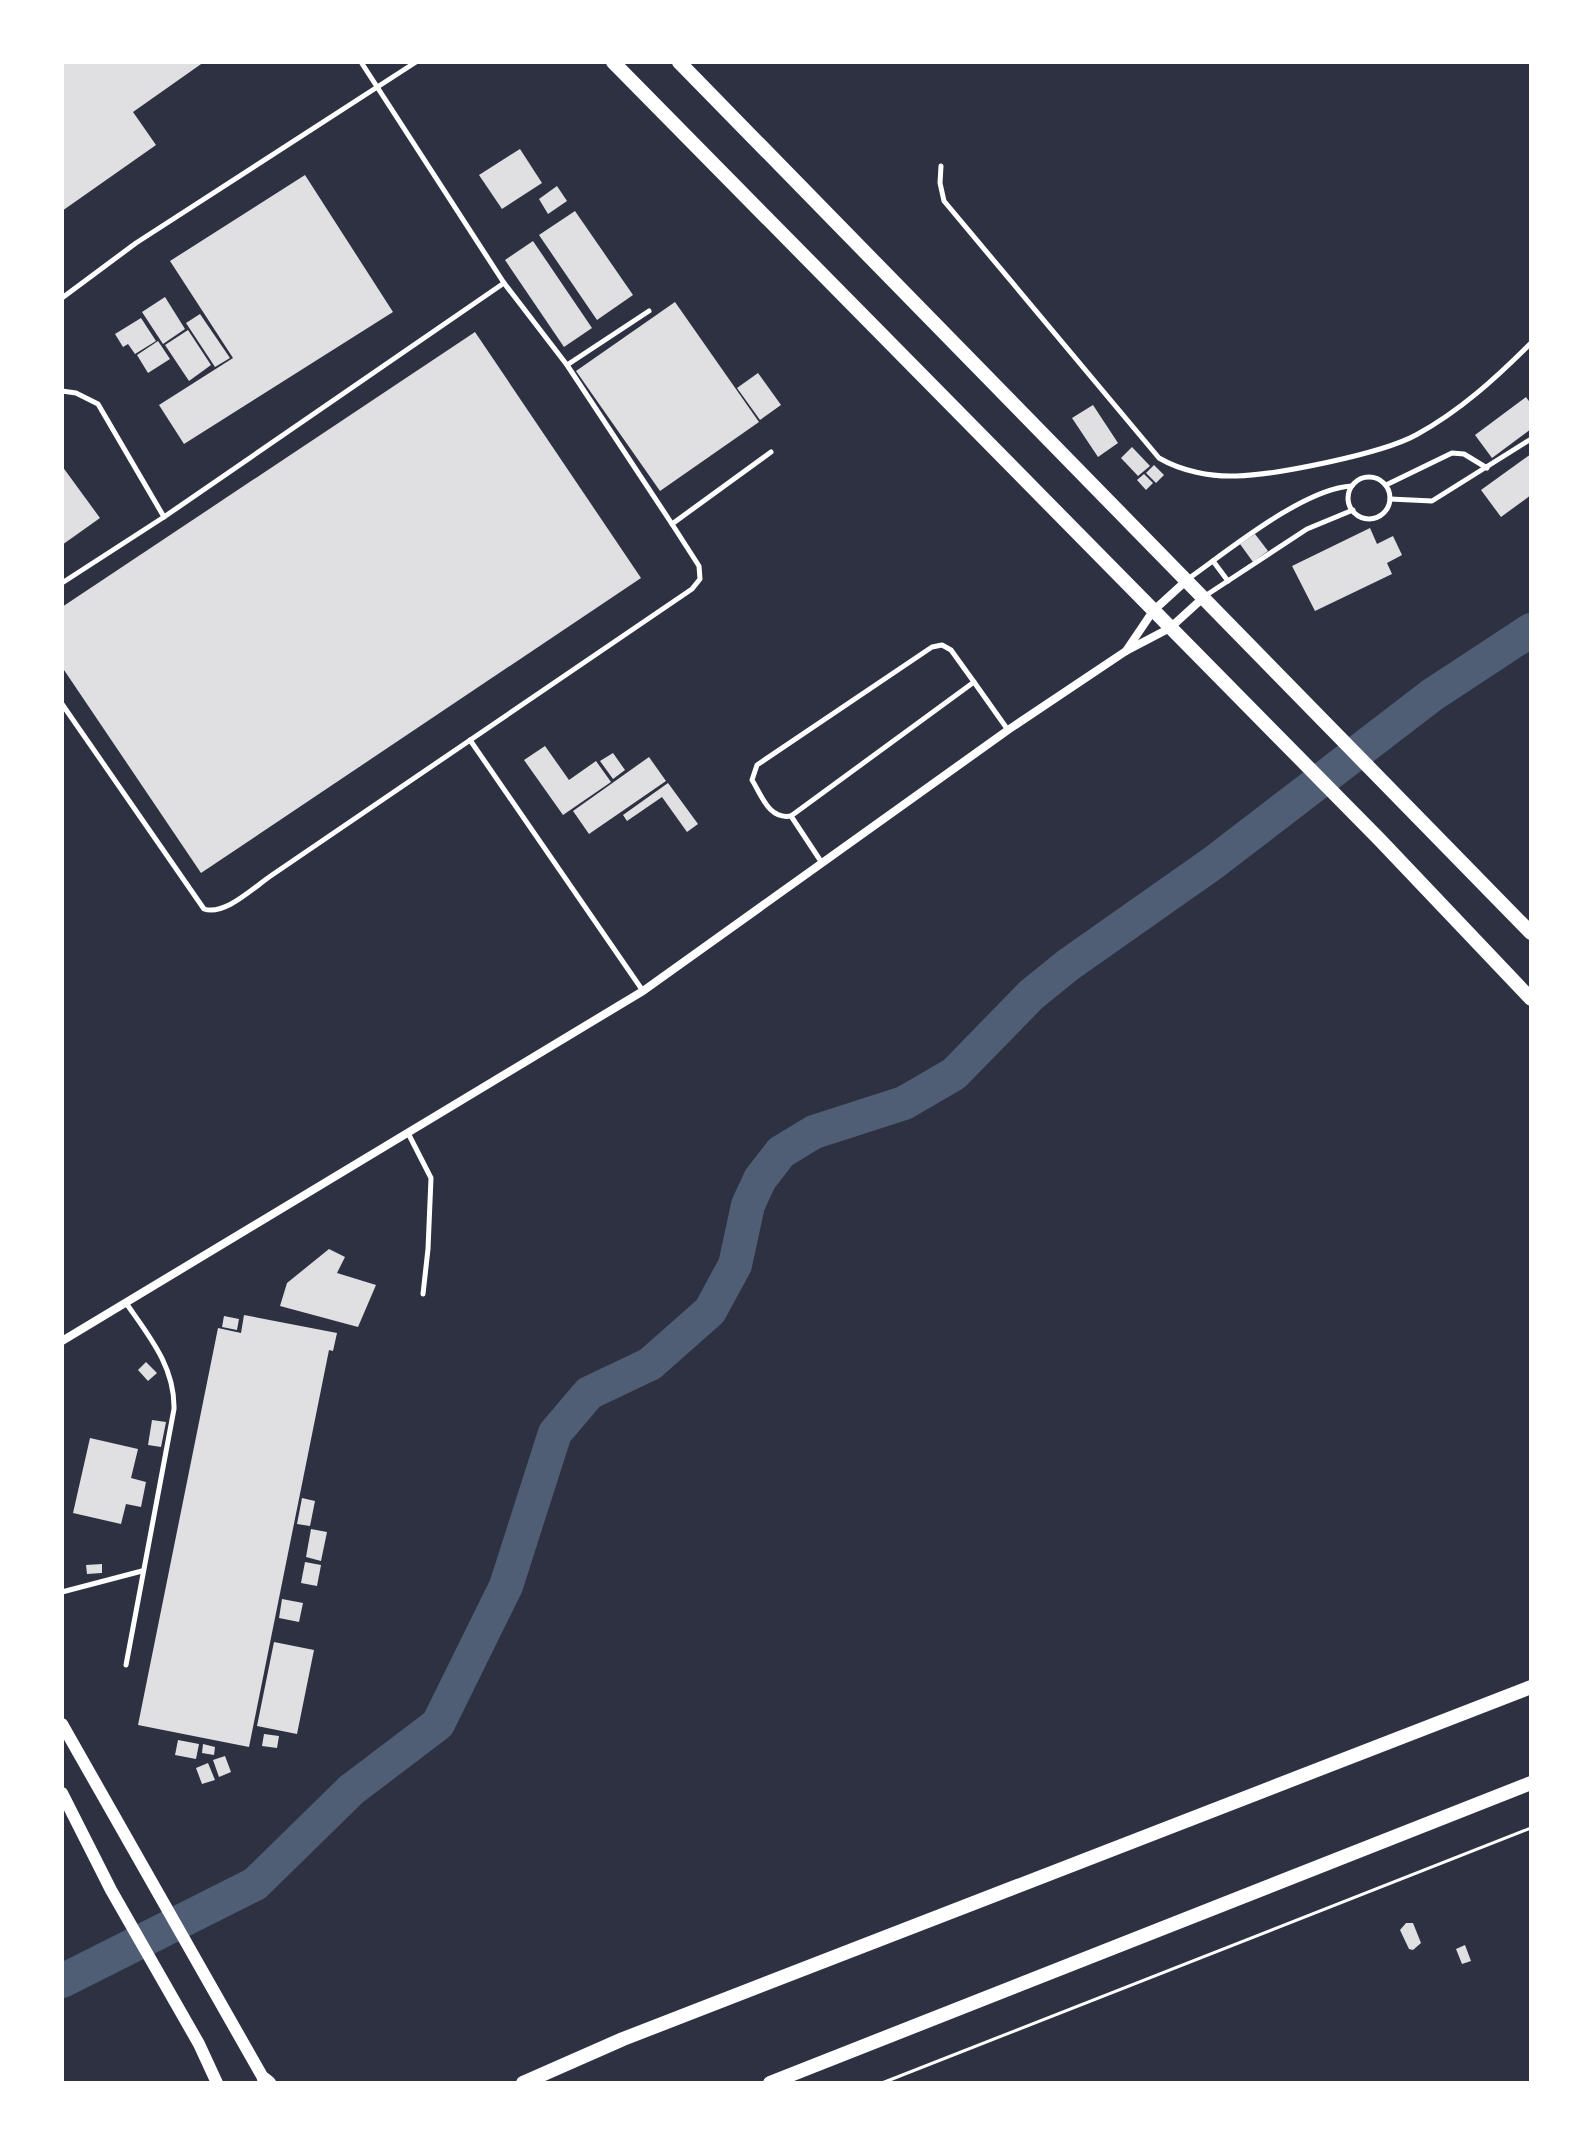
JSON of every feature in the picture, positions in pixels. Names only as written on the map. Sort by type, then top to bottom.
[{"type":"main road","points":[[613,62],[1380,840],[1531,999]]},
{"type":"main road","points":[[679,62],[1531,933]]},
{"type":"main road","points":[[523,2083],[623,2039],[1531,1687]]},
{"type":"main road","points":[[770,2083],[1531,1783]]},
{"type":"street","points":[[1126,651],[1153,611],[1187,580]]},
{"type":"street","points":[[62,1341],[643,991],[1008,730],[1126,651],[1170,628],[1204,597]]},
{"type":"street","points":[[62,1724],[266,2082]]},
{"type":"street","points":[[63,1796],[111,1890],[199,2044],[217,2083]]},
{"type":"lane","points":[[62,704],[204,909],[212,911],[223,908],[260,883],[692,589],[700,579],[699,566],[672,524],[567,365],[504,283],[361,62]]},
{"type":"lane","points":[[62,298],[136,243],[416,62]]},
{"type":"lane","points":[[941,166],[940,183],[944,201],[1159,458],[1173,466],[1235,476],[1261,473],[1355,455],[1413,437],[1457,410],[1531,343]]},
{"type":"lane","points":[[62,583],[164,517],[504,283]]},
{"type":"lane","points":[[567,365],[649,311]]},
{"type":"lane","points":[[62,391],[76,393],[98,404],[164,517]]},
{"type":"lane","points":[[1390,499],[1432,501],[1531,439]]},
{"type":"lane","points":[[672,524],[771,452]]},
{"type":"lane","points":[[1386,485],[1452,453],[1464,454],[1487,468]]},
{"type":"lane","points":[[1187,580],[1288,511],[1369,477],[1386,485],[1390,499],[1385,512],[1372,519],[1358,515],[1349,502],[1352,486]]},
{"type":"lane","points":[[1204,597],[1307,529],[1353,510]]},
{"type":"lane","points":[[1213,561],[1228,581]]},
{"type":"lane","points":[[974,682],[791,816],[781,818],[773,813],[752,780],[757,765],[932,647],[942,645],[951,650],[974,682],[1008,730]]},
{"type":"lane","points":[[470,740],[643,991]]},
{"type":"lane","points":[[791,816],[822,863]]},
{"type":"lane","points":[[408,1133],[431,1178],[423,1294]]},
{"type":"lane","points":[[126,1302],[166,1364],[175,1396],[126,1665]]},
{"type":"lane","points":[[62,1592],[142,1571]]},
{"type":"path","points":[[882,2083],[1531,1828]]},
{"type":"building","points":[[62,62],[204,62],[133,112],[156,145],[62,211]]},
{"type":"building","points":[[520,149],[542,183],[502,209],[479,175]]},
{"type":"building","points":[[305,175],[393,312],[184,444],[159,405],[233,358],[170,261]]},
{"type":"building","points":[[557,186],[567,201],[548,214],[539,199]]},
{"type":"building","points":[[575,211],[633,295],[597,320],[539,235]]},
{"type":"building","points":[[533,241],[592,328],[564,347],[505,260]]},
{"type":"building","points":[[165,297],[185,329],[163,344],[142,312]]},
{"type":"building","points":[[675,302],[759,422],[660,491],[576,371]]},
{"type":"building","points":[[200,314],[230,358],[215,367],[186,323]]},
{"type":"building","points":[[141,318],[156,341],[135,354],[128,344],[123,347],[115,334]]},
{"type":"building","points":[[188,330],[211,365],[189,381],[165,345]]},
{"type":"building","points":[[475,332],[641,578],[201,873],[62,667],[62,607]]},
{"type":"building","points":[[158,341],[170,359],[148,373],[137,355]]},
{"type":"building","points":[[758,373],[781,405],[760,420],[737,388]]},
{"type":"building","points":[[1526,397],[1531,404],[1531,429],[1492,458],[1475,435]]},
{"type":"building","points":[[1093,405],[1118,443],[1098,457],[1072,418]]},
{"type":"building","points":[[1132,447],[1150,466],[1138,476],[1121,458]]},
{"type":"building","points":[[1531,454],[1531,495],[1501,517],[1481,490]]},
{"type":"building","points":[[1154,465],[1164,475],[1156,483],[1146,473]]},
{"type":"building","points":[[62,466],[100,518],[62,545]]},
{"type":"building","points":[[1144,474],[1153,483],[1146,490],[1137,480]]},
{"type":"building","points":[[1370,528],[1377,544],[1393,536],[1402,555],[1387,563],[1392,574],[1315,611],[1292,566]]},
{"type":"building","points":[[1255,534],[1268,551],[1253,562],[1240,544]]},
{"type":"building","points":[[545,746],[569,780],[596,761],[611,782],[563,815],[524,760]]},
{"type":"building","points":[[613,753],[625,770],[613,779],[600,761]]},
{"type":"building","points":[[649,757],[666,781],[589,834],[573,811]]},
{"type":"building","points":[[668,783],[698,824],[687,832],[662,797],[627,821],[623,815]]},
{"type":"building","points":[[329,1249],[345,1257],[337,1273],[376,1285],[358,1327],[280,1306],[287,1283]]},
{"type":"building","points":[[244,1315],[337,1333],[333,1351],[329,1350],[249,1747],[138,1725],[218,1328],[241,1333]]},
{"type":"building","points":[[224,1316],[239,1319],[237,1330],[222,1327]]},
{"type":"building","points":[[146,1362],[157,1373],[148,1381],[138,1370]]},
{"type":"building","points":[[152,1420],[166,1422],[161,1447],[148,1445]]},
{"type":"building","points":[[90,1438],[138,1449],[131,1478],[146,1482],[141,1507],[126,1504],[121,1524],[73,1513]]},
{"type":"building","points":[[302,1498],[315,1501],[310,1526],[297,1524]]},
{"type":"building","points":[[311,1529],[327,1532],[321,1561],[306,1557]]},
{"type":"building","points":[[305,1562],[321,1565],[317,1586],[301,1583]]},
{"type":"building","points":[[102,1564],[102,1573],[87,1574],[86,1565]]},
{"type":"building","points":[[282,1599],[303,1603],[299,1622],[279,1618]]},
{"type":"building","points":[[274,1642],[314,1650],[297,1734],[257,1726]]},
{"type":"building","points":[[264,1734],[279,1736],[277,1748],[262,1746]]},
{"type":"building","points":[[178,1740],[199,1744],[196,1759],[175,1755]]},
{"type":"building","points":[[203,1744],[215,1747],[214,1755],[202,1753]]},
{"type":"building","points":[[225,1756],[231,1772],[219,1777],[213,1760]]},
{"type":"building","points":[[208,1763],[215,1780],[202,1784],[196,1768]]},
{"type":"building","points":[[1406,1923],[1413,1923],[1421,1943],[1413,1950],[1409,1949],[1400,1930]]},
{"type":"building","points":[[1465,1945],[1471,1961],[1462,1964],[1456,1949]]},
{"type":"waterway","points":[[62,1981],[255,1884],[351,1790],[438,1724],[506,1586],[555,1433],[589,1393],[650,1364],[710,1311],[735,1265],[748,1205],[760,1179],[781,1152],[814,1132],[904,1103],[954,1074],[1031,995],[1068,965],[1213,863],[1432,695],[1531,630]]}]
